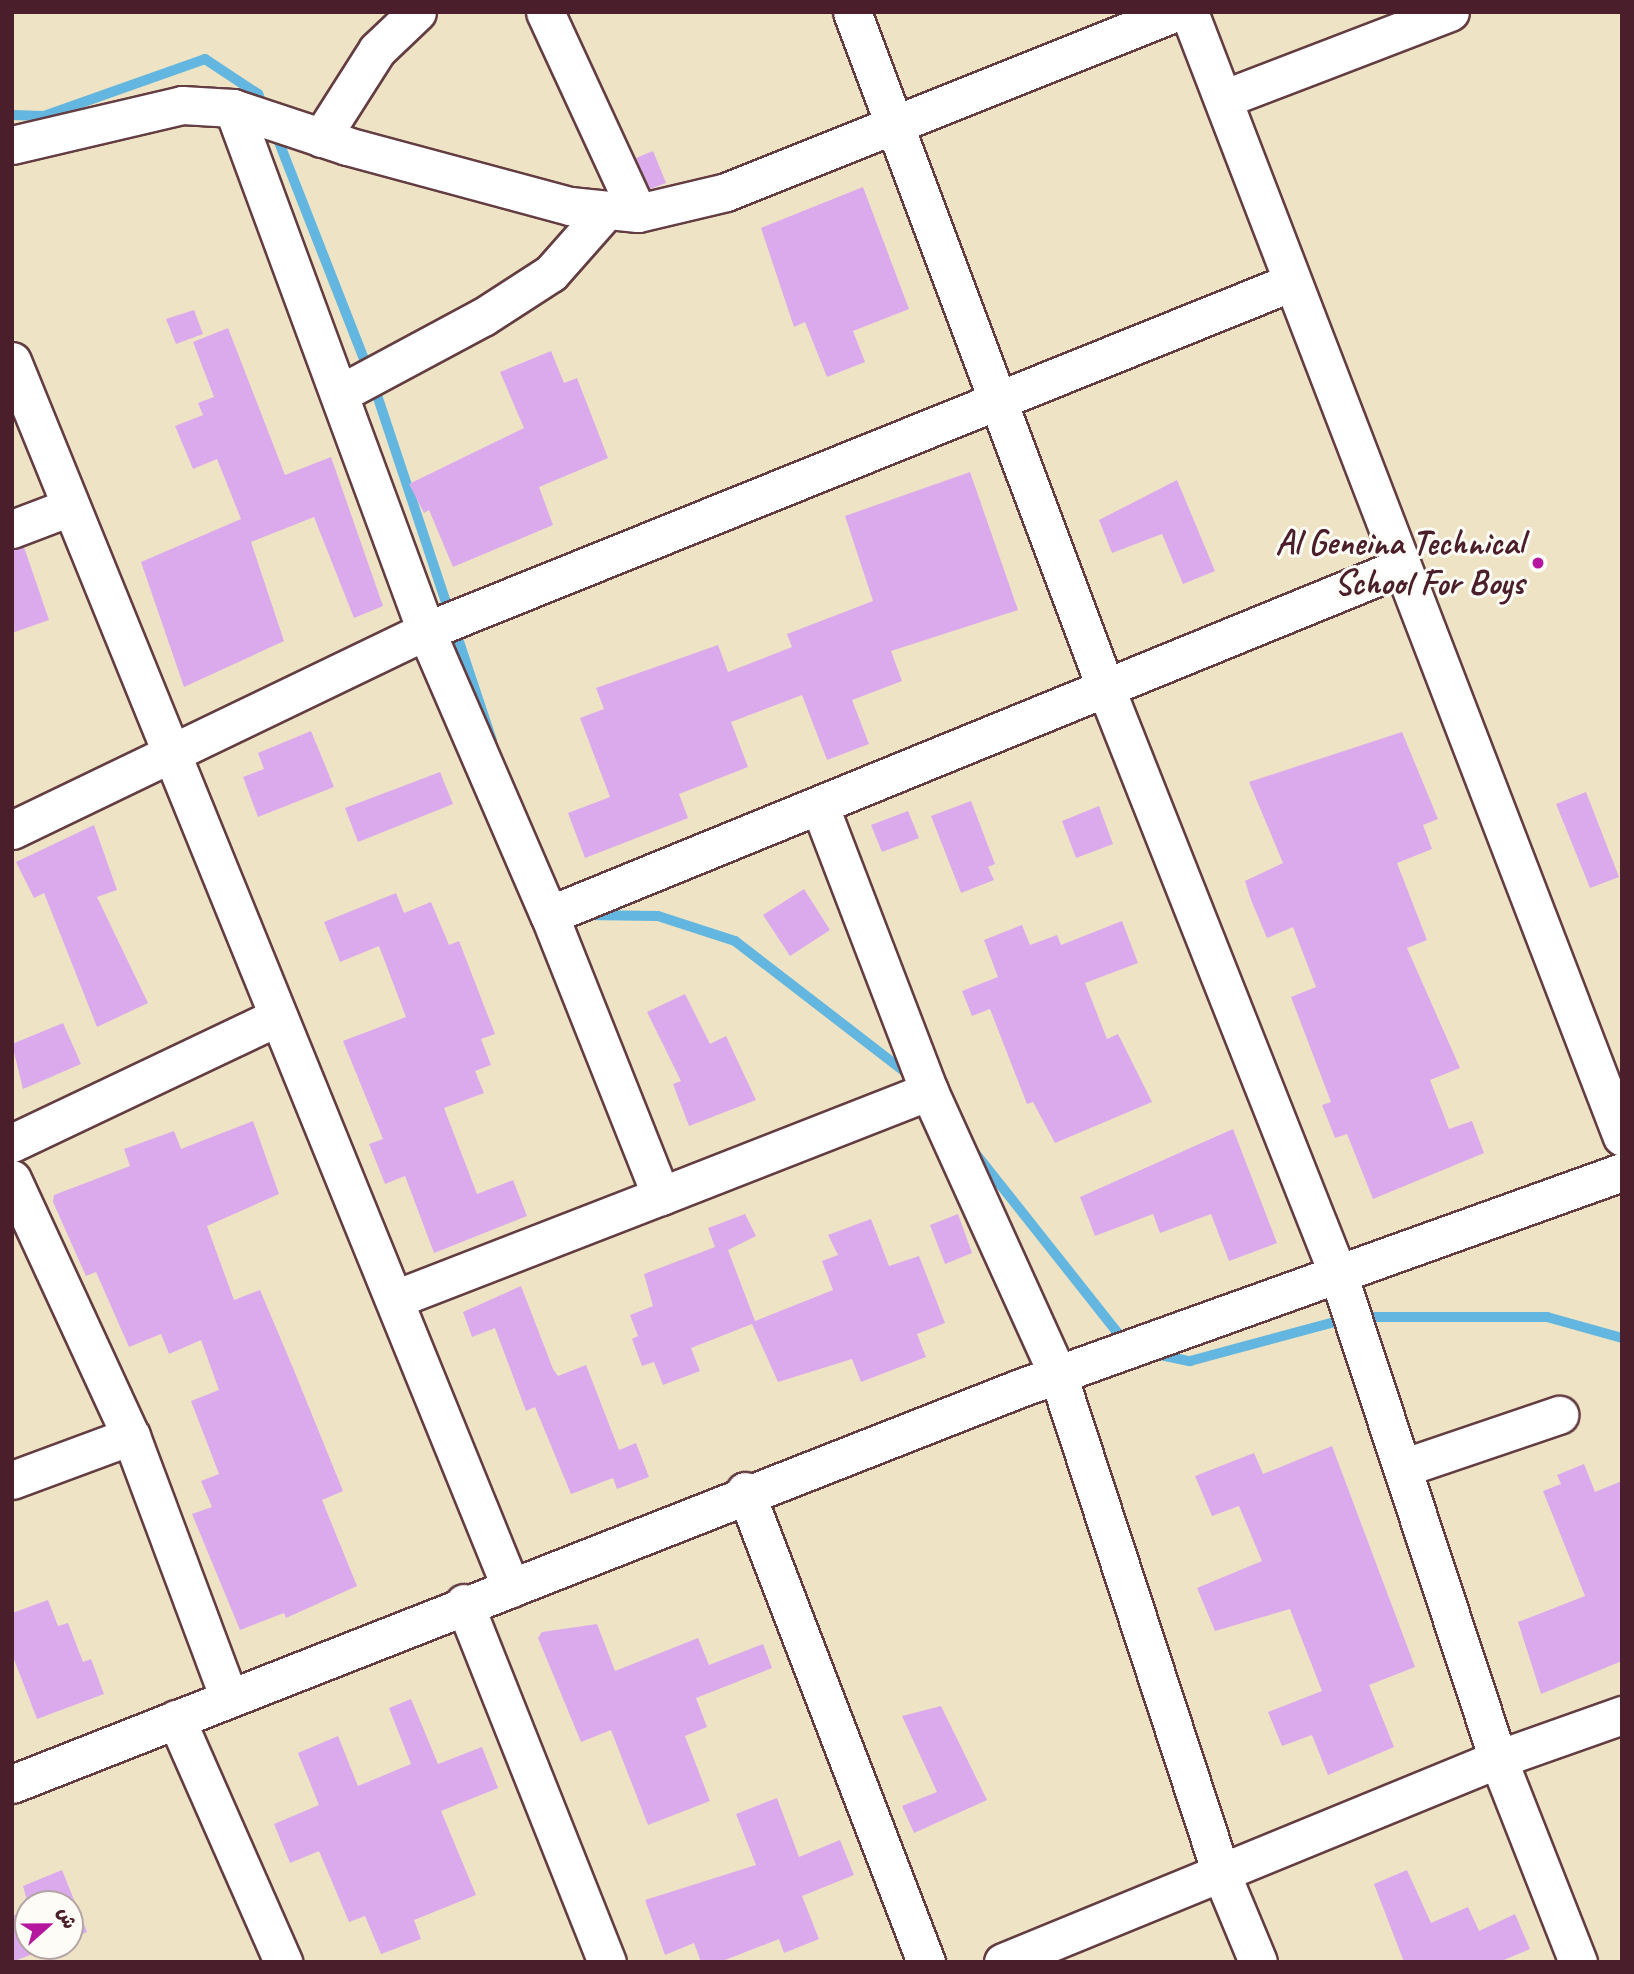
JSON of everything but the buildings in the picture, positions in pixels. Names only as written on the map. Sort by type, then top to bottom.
[{"type":"street","points":[[321,138],[377,50],[417,12]]},
{"type":"street","points":[[545,12],[622,212]]},
{"type":"street","points":[[852,12],[1104,684],[1339,1278],[1405,1467],[1499,1759],[1578,1962]]},
{"type":"street","points":[[12,145],[104,118],[182,105],[233,108],[321,138],[622,212],[726,192],[1175,12]]},
{"type":"street","points":[[1189,12],[1399,568],[1622,1137]]},
{"type":"street","points":[[1223,99],[1450,12]]},
{"type":"street","points":[[233,108],[341,393],[426,631],[549,915],[661,1196]]},
{"type":"street","points":[[341,393],[483,317],[551,273],[622,212]]},
{"type":"street","points":[[12,830],[166,752],[426,631],[998,403],[1292,282]]},
{"type":"street","points":[[12,360],[166,752],[395,1299],[510,1588]]},
{"type":"street","points":[[12,529],[70,507]]},
{"type":"street","points":[[549,915],[820,807],[1104,684],[1399,568]]},
{"type":"street","points":[[820,807],[929,1090],[1058,1375],[1221,1873],[1258,1962]]},
{"type":"street","points":[[12,1143],[277,1017]]},
{"type":"street","points":[[395,1299],[929,1090]]},
{"type":"street","points":[[12,1784],[464,1603],[510,1588],[745,1491],[1058,1375],[1339,1278],[1622,1172]]},
{"type":"street","points":[[12,1179],[131,1436],[228,1696]]},
{"type":"street","points":[[1405,1467],[1559,1415]]},
{"type":"street","points":[[12,1480],[131,1436]]},
{"type":"street","points":[[745,1491],[926,1962]]},
{"type":"street","points":[[464,1603],[607,1962]]},
{"type":"street","points":[[1003,1962],[1499,1759],[1622,1715]]},
{"type":"street","points":[[176,1719],[283,1962]]},
{"type":"waterway","points":[[12,115],[44,116],[205,59],[258,94],[264,108]]},
{"type":"waterway","points":[[275,132],[371,377],[492,740]]},
{"type":"waterway","points":[[584,915],[658,916],[735,941],[910,1076]]},
{"type":"waterway","points":[[972,1149],[1125,1342]]},
{"type":"waterway","points":[[1151,1353],[1190,1361],[1353,1317],[1547,1317],[1622,1338]]},
{"type":"place","name":"Al Geneina Technical School For Boys","points":[[1538,563]]}]
